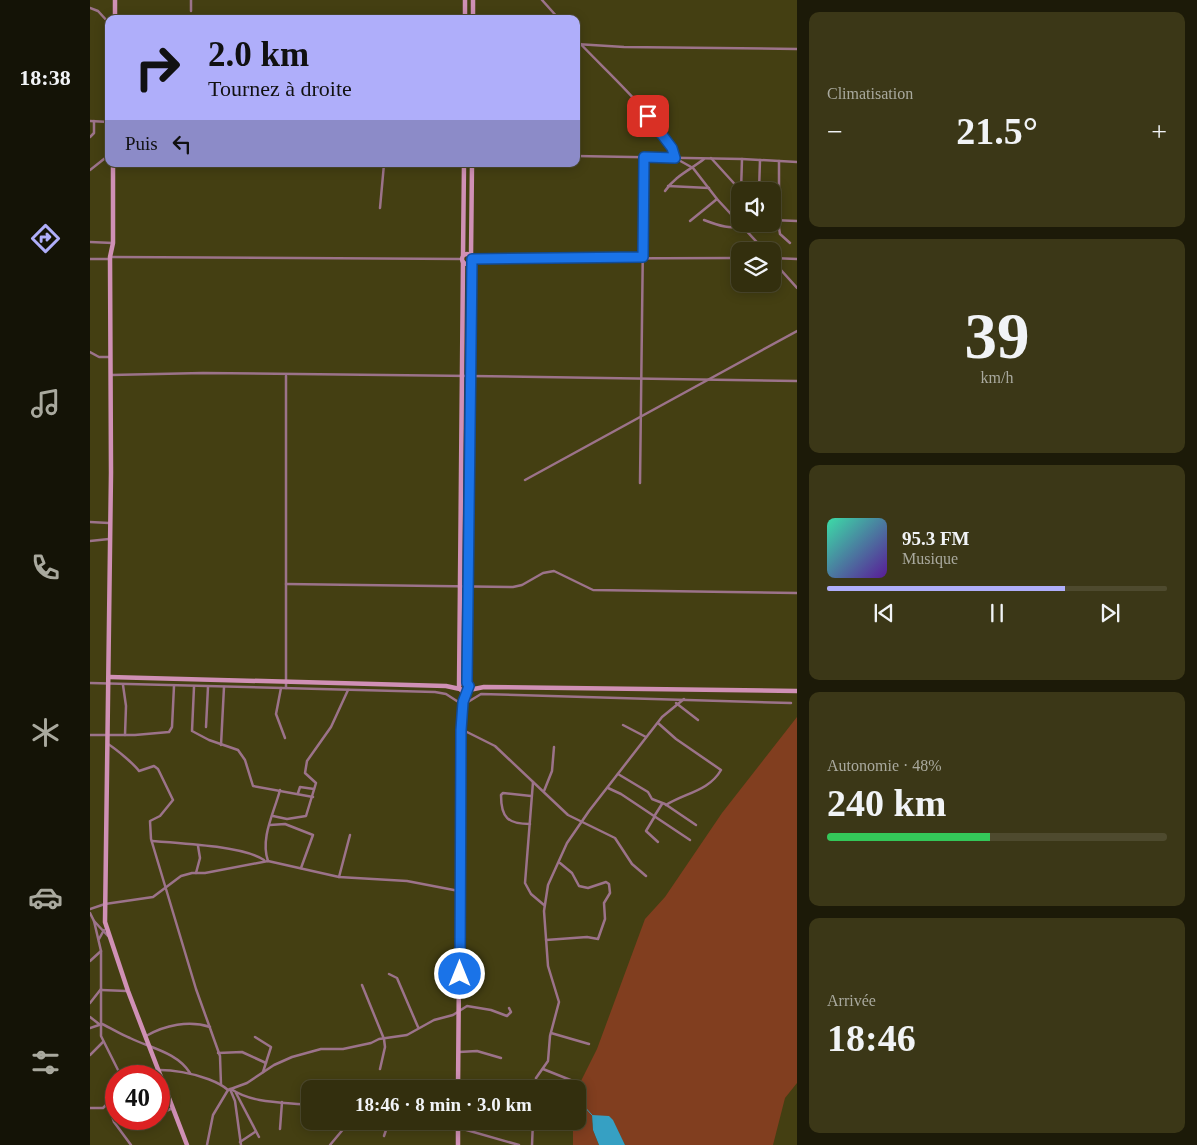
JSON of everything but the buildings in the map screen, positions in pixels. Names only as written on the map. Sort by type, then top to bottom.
[{"type":"street","points":[[115,0],[115,15]]},
{"type":"street","points":[[191,0],[191,11]]},
{"type":"street","points":[[465,0],[465,15]]},
{"type":"street","points":[[473,0],[473,15]]},
{"type":"street","points":[[542,0],[555,15]]},
{"type":"street","points":[[90,8],[98,12],[105,19]]},
{"type":"street","points":[[580,44],[624,47],[797,49]]},
{"type":"street","points":[[580,44],[656,126],[672,148],[675,158],[693,168],[717,199],[731,213]]},
{"type":"street","points":[[90,121],[105,122]]},
{"type":"street","points":[[90,137],[94,133],[94,121]]},
{"type":"street","points":[[580,156],[711,158],[797,162]]},
{"type":"street","points":[[640,483],[644,157]]},
{"type":"street","points":[[90,170],[105,158]]},
{"type":"street","points":[[665,191],[678,176],[706,158]]},
{"type":"street","points":[[711,158],[733,182]]},
{"type":"street","points":[[741,182],[742,159]]},
{"type":"street","points":[[759,182],[760,160]]},
{"type":"street","points":[[779,161],[779,182]]},
{"type":"street","points":[[113,167],[113,243],[110,258],[112,357],[105,922],[108,936],[156,1065]]},
{"type":"street","points":[[380,208],[384,167]]},
{"type":"street","points":[[464,167],[460,586],[464,687]]},
{"type":"street","points":[[458,1080],[461,730],[469,586],[472,167]]},
{"type":"street","points":[[668,186],[709,188]]},
{"type":"street","points":[[690,221],[717,199]]},
{"type":"street","points":[[704,220],[724,226],[731,226]]},
{"type":"street","points":[[781,220],[797,220]]},
{"type":"street","points":[[749,232],[757,242]]},
{"type":"street","points":[[780,232],[790,243]]},
{"type":"street","points":[[90,242],[113,243]]},
{"type":"street","points":[[463,259],[467,264],[472,258]]},
{"type":"street","points":[[90,259],[731,258]]},
{"type":"street","points":[[781,259],[797,259]]},
{"type":"street","points":[[781,269],[797,288]]},
{"type":"street","points":[[525,480],[797,331]]},
{"type":"street","points":[[90,352],[98,357],[112,357]]},
{"type":"street","points":[[111,375],[204,373],[286,376],[470,376],[797,381]]},
{"type":"street","points":[[286,376],[286,688]]},
{"type":"street","points":[[90,522],[109,523]]},
{"type":"street","points":[[90,540],[109,539]]},
{"type":"street","points":[[286,584],[513,587],[522,585],[543,573],[554,571],[561,573],[571,581],[593,590],[797,593]]},
{"type":"street","points":[[109,677],[464,687],[797,691]]},
{"type":"street","points":[[90,683],[435,692],[446,694],[463,703]]},
{"type":"street","points":[[123,685],[126,706],[125,735]]},
{"type":"street","points":[[90,735],[163,734],[171,731],[174,686]]},
{"type":"street","points":[[194,686],[192,731],[221,745],[232,747],[243,756],[253,786],[313,797]]},
{"type":"street","points":[[206,727],[208,687]]},
{"type":"street","points":[[221,745],[224,687]]},
{"type":"street","points":[[281,688],[276,714],[285,738]]},
{"type":"street","points":[[273,816],[287,819],[305,817],[313,797],[316,782],[305,773],[306,764],[331,728],[348,690]]},
{"type":"street","points":[[463,703],[481,694],[791,702]]},
{"type":"street","points":[[536,1080],[548,1061],[551,1033],[559,1002],[550,977],[546,940],[545,906],[548,885],[560,863],[567,843],[582,822],[646,737],[676,703],[686,698]]},
{"type":"street","points":[[676,703],[698,720]]},
{"type":"street","points":[[658,723],[676,739],[721,770],[704,788],[664,804],[646,831],[658,842]]},
{"type":"street","points":[[623,725],[646,737]]},
{"type":"street","points":[[461,730],[495,746],[568,815],[615,838],[632,864],[646,876]]},
{"type":"street","points":[[108,744],[125,760],[135,765],[139,771],[154,766],[161,771],[173,802],[160,816],[150,821],[152,841],[218,1053],[221,1085]]},
{"type":"street","points":[[544,791],[552,771],[554,747]]},
{"type":"street","points":[[618,774],[648,792],[652,799],[664,804],[696,825]]},
{"type":"street","points":[[533,782],[526,883],[531,894],[545,906]]},
{"type":"street","points":[[298,793],[300,787],[315,789]]},
{"type":"street","points":[[608,788],[655,816],[690,840]]},
{"type":"street","points":[[267,861],[266,832],[273,816],[280,790]]},
{"type":"street","points":[[530,824],[512,823],[507,819],[502,811],[501,795],[503,793],[531,796]]},
{"type":"street","points":[[270,825],[285,824],[313,835],[301,868]]},
{"type":"street","points":[[339,877],[350,835]]},
{"type":"street","points":[[152,841],[248,853],[267,861],[339,877],[407,882],[460,891]]},
{"type":"street","points":[[196,873],[200,858],[198,846]]},
{"type":"street","points":[[115,1065],[103,1042],[100,1024],[102,951],[100,939],[90,911],[105,904],[148,898],[166,888],[181,876],[267,861]]},
{"type":"street","points":[[546,940],[587,937],[598,939],[605,919],[604,903],[610,893],[606,882],[588,888],[579,886],[572,872],[560,863]]},
{"type":"street","points":[[94,921],[108,936]]},
{"type":"street","points":[[100,939],[104,930]]},
{"type":"street","points":[[90,961],[102,951]]},
{"type":"street","points":[[389,974],[397,978],[418,1028]]},
{"type":"street","points":[[362,985],[384,1039],[385,1047],[380,1069]]},
{"type":"street","points":[[102,989],[128,991]]},
{"type":"street","points":[[90,1003],[102,989]]},
{"type":"street","points":[[207,1145],[213,1115],[230,1089],[248,1084],[274,1065],[301,1054],[321,1049],[343,1049],[406,1035],[434,1020],[453,1016],[467,1006],[488,1009],[507,1016],[511,1012],[509,1008]]},
{"type":"street","points":[[90,1016],[100,1024],[176,1059],[190,1073]]},
{"type":"street","points":[[145,1037],[161,1028],[176,1025],[196,1023],[210,1027]]},
{"type":"street","points":[[90,1028],[100,1024]]},
{"type":"street","points":[[551,1033],[589,1044]]},
{"type":"street","points":[[255,1037],[271,1046],[263,1073]]},
{"type":"street","points":[[90,1055],[103,1042]]},
{"type":"street","points":[[459,1052],[477,1051],[500,1058]]},
{"type":"street","points":[[218,1053],[242,1052],[266,1063]]},
{"type":"street","points":[[543,1069],[570,1080]]},
{"type":"street","points":[[170,1072],[190,1073],[254,1098],[301,1104]]},
{"type":"street","points":[[230,1089],[235,1101],[241,1143]]},
{"type":"street","points":[[235,1092],[259,1137]]},
{"type":"street","points":[[170,1100],[187,1145]]},
{"type":"street","points":[[280,1129],[282,1102]]},
{"type":"street","points":[[90,1108],[100,1108],[105,1106]]},
{"type":"street","points":[[120,1130],[131,1145]]},
{"type":"street","points":[[330,1145],[342,1130]]},
{"type":"street","points":[[384,1136],[386,1130]]},
{"type":"street","points":[[458,1130],[458,1145]]},
{"type":"street","points":[[462,1130],[519,1145]]},
{"type":"street","points":[[532,1145],[533,1130]]},
{"type":"street","points":[[241,1143],[255,1132]]},
{"type":"shaded area","points":[[797,717],[797,1083],[785,1098],[773,1145],[625,1145],[615,1126],[592,1115],[593,1130],[599,1145],[573,1145],[573,1130],[586,1130],[586,1080],[582,1080],[597,1049],[645,919],[665,897],[722,813]]},
{"type":"water","points":[[592,1115],[609,1116],[613,1120],[625,1145],[599,1145],[593,1130]]},
{"type":"waterway","points":[[586,1108],[592,1115]]},
{"type":"route","points":[[460,974],[461,730],[463,702],[466,692],[469,690],[467,683],[469,645],[472,259],[643,257],[644,157],[675,158],[672,148],[648,116]]}]
